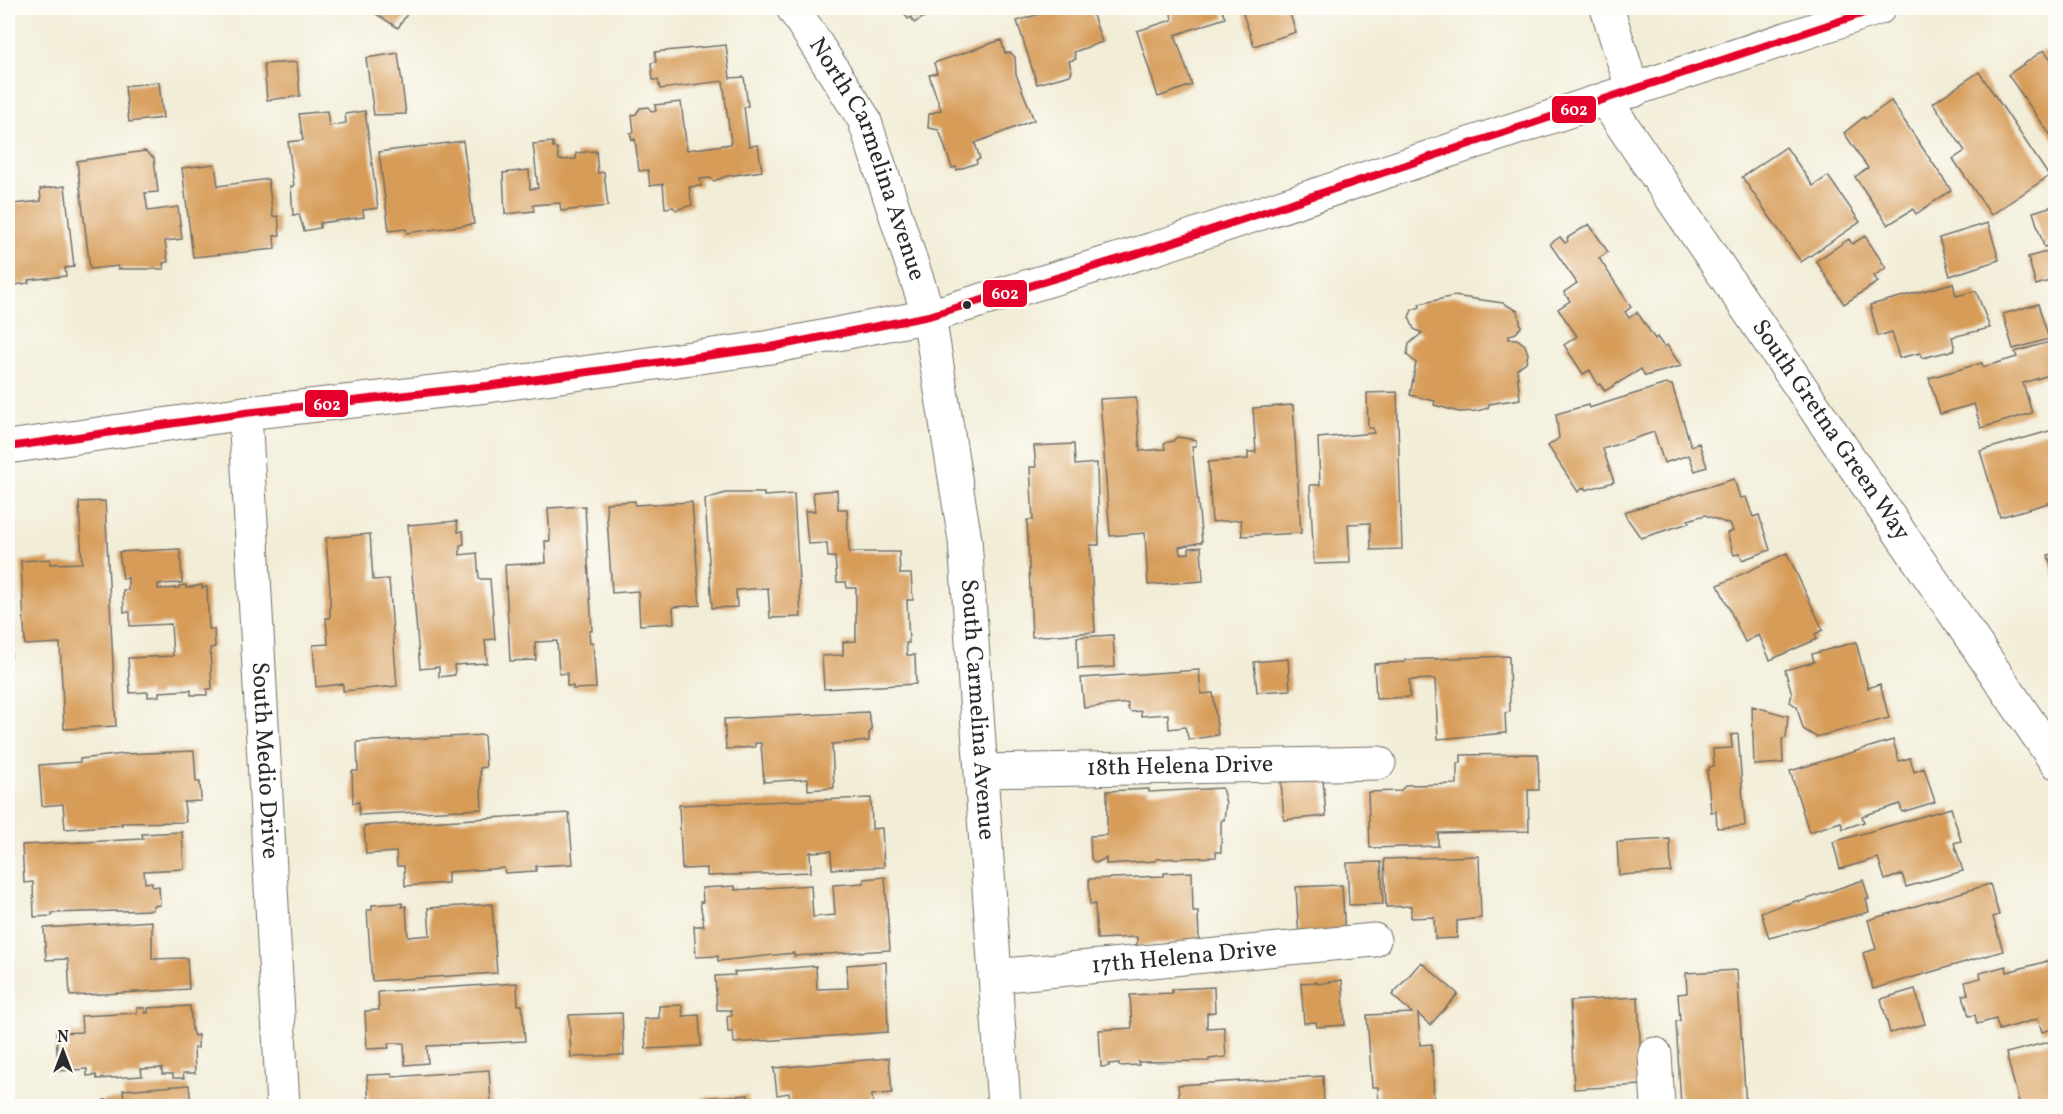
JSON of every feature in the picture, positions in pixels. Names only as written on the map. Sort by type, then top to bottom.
[{"type":"street","name":"North Carmelina Avenue","points":[[793,8],[864,119],[929,316]]},
{"type":"street","name":"South Gretna Green Way","points":[[1607,8],[1619,95],[2055,762]]},
{"type":"street","points":[[8,447],[245,413],[487,386],[771,347],[929,316],[1153,249],[1880,8]]},
{"type":"street","name":"South Carmelina Avenue","points":[[929,316],[965,540],[1004,1107]]},
{"type":"street","name":"South Medio Drive","points":[[245,413],[283,1107]]},
{"type":"street","name":"18th Helena Drive","points":[[982,771],[1379,764]]},
{"type":"street","name":"17th Helena Drive","points":[[995,976],[1374,940]]},
{"type":"street","points":[[1655,1054],[1658,1107]]},
{"type":"building","points":[[367,8],[411,8],[398,28]]},
{"type":"building","points":[[901,8],[940,8],[914,23],[911,17],[908,19]]},
{"type":"building","points":[[1058,8],[1094,8],[1096,11],[1092,12],[1102,42],[1074,52],[1076,59],[1069,61],[1072,72],[1070,75],[1037,84],[1017,21]]},
{"type":"building","points":[[1175,8],[1221,8],[1225,18],[1175,35],[1192,85],[1158,97],[1137,31],[1172,20],[1171,14]]},
{"type":"building","points":[[1241,8],[1288,8],[1296,32],[1254,46]]},
{"type":"building","points":[[1001,40],[1005,53],[1011,53],[1015,57],[1016,74],[1034,120],[975,143],[980,159],[976,160],[977,163],[957,170],[956,167],[952,168],[939,130],[928,128],[929,114],[941,110],[929,75],[937,73],[934,63]]},
{"type":"building","points":[[726,45],[730,78],[744,77],[748,106],[744,107],[749,146],[758,145],[762,171],[727,176],[714,181],[710,178],[700,179],[701,186],[689,187],[692,205],[676,210],[673,207],[665,208],[663,184],[650,186],[648,170],[639,171],[635,139],[632,140],[630,133],[634,132],[632,115],[636,114],[640,108],[648,107],[652,112],[656,111],[655,105],[681,102],[687,150],[731,144],[723,81],[660,89],[658,80],[653,80],[651,63],[656,62],[655,52]]},
{"type":"building","points":[[2044,50],[2056,66],[2056,143],[2008,75]]},
{"type":"building","points":[[398,53],[406,114],[374,115],[366,58]]},
{"type":"building","points":[[297,62],[300,96],[267,100],[264,64]]},
{"type":"building","points":[[1979,72],[2049,176],[1991,215],[1953,159],[1965,151],[1933,103]]},
{"type":"building","points":[[159,82],[163,118],[129,122],[125,86]]},
{"type":"building","points":[[1891,101],[1951,190],[1916,214],[1913,209],[1888,225],[1855,177],[1868,168],[1844,133],[1864,117],[1865,119]]},
{"type":"building","points":[[327,111],[329,126],[346,123],[345,114],[365,111],[378,208],[363,210],[364,217],[320,223],[320,228],[304,231],[299,214],[293,215],[291,186],[294,186],[288,142],[303,140],[299,114]]},
{"type":"building","points":[[463,141],[474,224],[407,233],[406,229],[389,231],[379,152]]},
{"type":"building","points":[[553,142],[553,148],[557,148],[559,160],[576,159],[576,153],[596,151],[598,173],[604,172],[608,206],[561,211],[560,203],[533,205],[534,211],[505,214],[503,173],[529,170],[530,189],[538,188],[533,144]]},
{"type":"building","points":[[1786,147],[1813,186],[1828,176],[1860,222],[1801,262],[1742,177]]},
{"type":"building","points":[[145,151],[154,158],[158,192],[145,193],[148,211],[178,207],[182,239],[165,241],[168,262],[163,263],[164,269],[118,269],[118,266],[90,269],[77,161]]},
{"type":"building","points":[[215,164],[218,186],[268,179],[273,217],[278,216],[280,235],[274,236],[275,249],[193,257],[182,168]]},
{"type":"building","points":[[65,186],[74,267],[65,268],[66,276],[28,280],[29,283],[8,286],[8,195],[12,194],[13,204],[41,201],[40,189]]},
{"type":"building","points":[[2056,205],[2056,243],[2044,247],[2033,212]]},
{"type":"building","points":[[1988,223],[1999,260],[1950,276],[1939,238]]},
{"type":"building","points":[[1589,224],[1608,252],[1599,258],[1631,307],[1625,312],[1629,318],[1637,312],[1655,339],[1657,337],[1664,347],[1667,345],[1681,366],[1645,376],[1641,369],[1605,391],[1600,384],[1598,385],[1590,370],[1583,374],[1564,345],[1577,336],[1558,309],[1570,301],[1564,292],[1577,283],[1550,244],[1560,237],[1565,243],[1568,241],[1567,238]]},
{"type":"building","points":[[1865,236],[1886,268],[1874,276],[1878,282],[1844,304],[1816,261],[1849,239],[1852,244]]},
{"type":"building","points":[[2056,249],[2056,279],[2036,285],[2028,257]]},
{"type":"building","points":[[1953,283],[1956,296],[1976,291],[1990,328],[1952,337],[1955,350],[1922,358],[1920,353],[1899,358],[1892,332],[1878,336],[1870,305]]},
{"type":"building","points":[[1454,296],[1503,303],[1518,311],[1521,327],[1516,333],[1509,335],[1509,339],[1517,339],[1525,345],[1528,354],[1526,362],[1517,369],[1520,399],[1489,404],[1488,408],[1477,411],[1459,412],[1434,405],[1435,401],[1410,395],[1416,363],[1407,355],[1409,344],[1422,333],[1414,329],[1409,317],[1412,310],[1420,307],[1419,304]]},
{"type":"building","points":[[2038,304],[2049,339],[2013,349],[2003,314]]},
{"type":"building","points":[[2056,340],[2056,373],[2023,383],[2032,413],[1981,428],[1974,404],[1940,414],[1929,378],[1982,363],[1983,367],[2017,357],[2015,352]]},
{"type":"building","points":[[1666,384],[1672,385],[1691,446],[1699,443],[1707,467],[1695,471],[1689,455],[1664,463],[1654,432],[1603,449],[1614,482],[1586,490],[1584,487],[1578,492],[1548,446],[1559,438],[1556,414],[1588,405],[1589,408]]},
{"type":"building","points":[[1397,392],[1402,549],[1371,550],[1370,523],[1348,524],[1350,563],[1314,564],[1310,485],[1320,485],[1318,438],[1374,433],[1373,428],[1368,428],[1367,393]]},
{"type":"building","points":[[1136,397],[1140,451],[1165,449],[1164,443],[1173,441],[1177,437],[1196,440],[1196,446],[1192,446],[1202,542],[1179,547],[1180,554],[1189,553],[1189,548],[1201,547],[1203,581],[1148,585],[1145,533],[1110,536],[1100,399]]},
{"type":"building","points":[[1293,405],[1301,533],[1242,536],[1241,520],[1212,522],[1208,462],[1248,459],[1248,452],[1256,452],[1253,408]]},
{"type":"building","points":[[2056,429],[2056,501],[2000,517],[1980,451]]},
{"type":"building","points":[[1074,444],[1075,465],[1097,463],[1099,545],[1090,545],[1095,632],[1032,637],[1027,520],[1033,520],[1030,467],[1036,467],[1034,446]]},
{"type":"building","points":[[1734,479],[1740,498],[1746,497],[1753,517],[1759,515],[1770,550],[1742,560],[1740,553],[1734,555],[1727,533],[1733,531],[1731,525],[1705,515],[1688,520],[1689,523],[1641,538],[1624,512]]},
{"type":"building","points":[[837,490],[838,509],[847,509],[849,552],[899,552],[900,574],[911,574],[913,600],[907,600],[909,643],[906,643],[907,655],[915,655],[916,684],[824,689],[822,656],[843,655],[843,642],[856,641],[856,588],[847,588],[846,582],[837,582],[835,557],[828,557],[827,543],[808,544],[805,511],[815,511],[813,492]]},
{"type":"building","points":[[726,493],[764,493],[764,496],[794,494],[801,617],[770,618],[768,588],[736,590],[737,607],[712,608],[705,499]]},
{"type":"building","points":[[105,501],[116,726],[64,729],[60,643],[25,645],[21,561],[50,559],[50,564],[82,563],[79,502]]},
{"type":"building","points":[[635,501],[635,505],[692,502],[700,605],[673,607],[674,623],[640,625],[638,591],[612,593],[606,503]]},
{"type":"building","points":[[585,506],[592,631],[589,631],[590,643],[593,642],[596,688],[573,689],[573,686],[567,686],[567,673],[559,674],[557,641],[535,642],[536,660],[510,661],[505,565],[546,563],[545,541],[550,541],[548,508]]},
{"type":"building","points":[[457,521],[458,532],[463,531],[464,544],[460,545],[460,555],[477,553],[479,579],[490,579],[495,639],[485,640],[487,663],[454,665],[455,675],[439,677],[439,667],[420,669],[408,525]]},
{"type":"building","points":[[370,534],[373,580],[389,579],[397,686],[343,691],[343,684],[316,687],[313,645],[328,644],[326,618],[330,618],[326,538]]},
{"type":"building","points":[[180,549],[182,583],[158,584],[158,589],[179,588],[179,586],[186,585],[186,588],[202,585],[202,588],[207,587],[209,629],[214,629],[215,647],[210,648],[212,689],[207,689],[207,695],[191,695],[191,690],[159,692],[159,696],[148,697],[148,692],[130,693],[128,658],[173,656],[171,624],[130,626],[130,612],[124,612],[123,590],[128,590],[128,578],[123,579],[119,552]]},
{"type":"building","points":[[1787,553],[1823,630],[1815,634],[1817,639],[1770,660],[1759,635],[1745,642],[1718,585]]},
{"type":"building","points":[[2056,553],[2056,581],[2055,581],[2048,555]]},
{"type":"building","points":[[8,623],[10,623],[11,658],[8,658]]},
{"type":"building","points":[[1113,635],[1115,667],[1078,669],[1077,637]]},
{"type":"building","points":[[1856,642],[1868,688],[1880,684],[1889,718],[1816,737],[1803,729],[1797,707],[1790,702],[1792,694],[1785,670],[1814,662],[1812,654]]},
{"type":"building","points":[[1509,656],[1510,712],[1505,713],[1506,733],[1438,739],[1435,679],[1409,680],[1410,697],[1376,699],[1374,664],[1405,662],[1405,660]]},
{"type":"building","points":[[1288,659],[1290,690],[1257,692],[1254,662]]},
{"type":"building","points":[[1199,670],[1201,694],[1213,693],[1218,735],[1189,740],[1185,727],[1169,729],[1168,714],[1141,716],[1141,711],[1131,712],[1128,709],[1128,703],[1084,708],[1081,678]]},
{"type":"building","points":[[1752,706],[1788,716],[1786,738],[1782,739],[1783,763],[1754,765]]},
{"type":"building","points":[[868,712],[872,730],[869,733],[869,741],[832,744],[834,788],[808,790],[808,779],[764,782],[761,743],[755,743],[755,747],[726,749],[724,719]]},
{"type":"building","points":[[1738,734],[1745,826],[1717,828],[1716,811],[1711,812],[1707,770],[1714,766],[1713,749],[1732,748],[1731,735]]},
{"type":"building","points":[[484,735],[486,767],[480,768],[482,809],[359,815],[359,802],[353,803],[352,771],[358,771],[357,742]]},
{"type":"building","points":[[1893,740],[1899,761],[1910,758],[1914,772],[1924,768],[1935,802],[1902,812],[1900,804],[1862,816],[1864,822],[1843,829],[1841,822],[1809,832],[1790,771]]},
{"type":"building","points":[[194,751],[196,782],[200,782],[201,801],[184,802],[186,822],[121,823],[122,825],[65,829],[63,804],[42,806],[39,765],[80,762],[80,759],[124,754]]},
{"type":"building","points":[[1538,754],[1539,790],[1528,790],[1529,831],[1438,833],[1438,846],[1370,848],[1368,792],[1400,791],[1406,785],[1457,784],[1457,763],[1461,763],[1461,755]]},
{"type":"building","points":[[1323,779],[1326,816],[1284,820],[1281,782]]},
{"type":"building","points":[[1222,788],[1226,803],[1224,820],[1221,820],[1221,852],[1216,852],[1216,857],[1156,859],[1156,861],[1106,864],[1106,858],[1096,863],[1091,859],[1090,836],[1107,835],[1107,791],[1149,789],[1149,792]]},
{"type":"building","points":[[871,798],[872,829],[882,828],[884,867],[832,869],[831,851],[810,852],[811,872],[707,876],[707,868],[682,869],[679,805]]},
{"type":"building","points":[[1951,808],[1961,841],[1954,843],[1963,871],[1906,887],[1902,874],[1885,880],[1878,858],[1840,869],[1833,842]]},
{"type":"building","points":[[569,813],[573,864],[536,866],[536,871],[505,873],[504,868],[448,872],[448,883],[405,886],[404,866],[397,866],[396,852],[366,854],[364,826]]},
{"type":"building","points":[[182,832],[184,869],[144,871],[145,883],[152,882],[152,887],[159,886],[160,905],[153,906],[153,910],[52,913],[52,916],[34,917],[33,882],[24,883],[22,845],[143,839],[142,834]]},
{"type":"building","points":[[1670,839],[1671,872],[1619,875],[1617,842]]},
{"type":"building","points":[[1479,856],[1481,918],[1457,921],[1457,938],[1435,939],[1434,917],[1411,918],[1411,906],[1386,907],[1384,859]]},
{"type":"building","points":[[1381,862],[1383,904],[1349,905],[1347,863]]},
{"type":"building","points":[[1192,872],[1193,912],[1198,912],[1199,940],[1137,946],[1137,937],[1097,939],[1095,904],[1090,905],[1089,879],[1164,876],[1164,873]]},
{"type":"building","points":[[885,877],[890,950],[794,956],[794,953],[718,961],[718,956],[696,957],[694,926],[704,926],[700,902],[703,902],[702,888],[735,886],[735,890],[811,885],[813,917],[835,915],[833,885],[864,883],[864,879]]},
{"type":"building","points":[[1863,880],[1869,899],[1866,899],[1869,912],[1769,938],[1761,912],[1799,900],[1799,902]]},
{"type":"building","points":[[1990,884],[1999,915],[1993,917],[2003,951],[1873,989],[1863,953],[1876,949],[1868,920]]},
{"type":"building","points":[[1342,885],[1345,935],[1299,938],[1296,887]]},
{"type":"building","points":[[402,903],[402,907],[406,906],[408,937],[430,935],[428,908],[492,904],[497,973],[372,981],[367,910],[372,910],[372,905]]},
{"type":"building","points":[[152,921],[152,959],[187,958],[189,989],[70,996],[68,959],[46,960],[44,928]]},
{"type":"building","points":[[2048,961],[2056,988],[2056,1028],[2042,1032],[2038,1019],[1999,1030],[1996,1019],[1977,1024],[1975,1015],[1969,1016],[1963,995],[1968,994],[1965,982],[1981,978],[1980,973],[2006,966],[2007,972]]},
{"type":"building","points":[[886,962],[888,1032],[734,1043],[733,1032],[728,1032],[727,1016],[732,1015],[731,1010],[717,1010],[715,976],[735,975],[734,972],[816,966],[817,989],[848,988],[847,965]]},
{"type":"building","points":[[1421,962],[1458,994],[1430,1025],[1418,1014],[1420,1045],[1432,1044],[1434,1106],[1379,1106],[1378,1087],[1372,1087],[1367,1015],[1412,1013],[1392,995]]},
{"type":"building","points":[[1737,970],[1746,1106],[1681,1106],[1676,1021],[1680,1021],[1678,994],[1687,993],[1686,973]]},
{"type":"building","points":[[1342,980],[1345,1025],[1317,1027],[1316,1022],[1304,1023],[1301,983],[1317,982],[1318,984]]},
{"type":"building","points":[[517,983],[518,1005],[522,1005],[525,1041],[427,1046],[428,1063],[405,1065],[404,1043],[388,1043],[389,1048],[367,1049],[365,1011],[379,1010],[378,992]]},
{"type":"building","points":[[1214,987],[1215,1012],[1207,1013],[1207,1028],[1224,1027],[1226,1057],[1209,1059],[1209,1061],[1138,1062],[1139,1065],[1119,1066],[1119,1063],[1101,1067],[1099,1030],[1132,1028],[1130,995],[1172,993],[1172,989]]},
{"type":"building","points":[[1915,989],[1925,1024],[1890,1033],[1881,999]]},
{"type":"building","points":[[1638,997],[1642,1085],[1574,1089],[1570,1001]]},
{"type":"building","points":[[682,1005],[683,1016],[699,1015],[701,1046],[646,1049],[644,1019],[659,1018],[659,1006]]},
{"type":"building","points":[[190,1006],[192,1030],[194,1036],[198,1035],[198,1048],[194,1048],[195,1073],[183,1073],[184,1078],[173,1078],[173,1074],[162,1074],[162,1068],[141,1069],[142,1076],[97,1079],[96,1075],[87,1076],[87,1069],[58,1071],[56,1033],[82,1032],[81,1016],[137,1013],[137,1008],[145,1008],[145,1013],[148,1013],[148,1008]]},
{"type":"building","points":[[622,1013],[624,1055],[571,1057],[569,1015]]},
{"type":"building","points":[[2056,1040],[2056,1104],[2020,1106],[2006,1053]]},
{"type":"building","points":[[889,1058],[892,1093],[872,1095],[873,1106],[790,1106],[789,1093],[777,1095],[774,1068]]},
{"type":"building","points":[[489,1070],[491,1104],[369,1106],[367,1075],[392,1074],[392,1077]]},
{"type":"building","points":[[1323,1076],[1324,1106],[1180,1106],[1178,1085]]},
{"type":"building","points":[[189,1085],[191,1106],[105,1106],[104,1100],[124,1099],[123,1090]]},
{"type":"building","points":[[748,1095],[749,1106],[701,1106],[701,1098]]},
{"type":"transit line","name":"602","points":[[8,447],[245,413],[487,386],[771,347],[929,316],[1153,249],[1879,8]]}]
